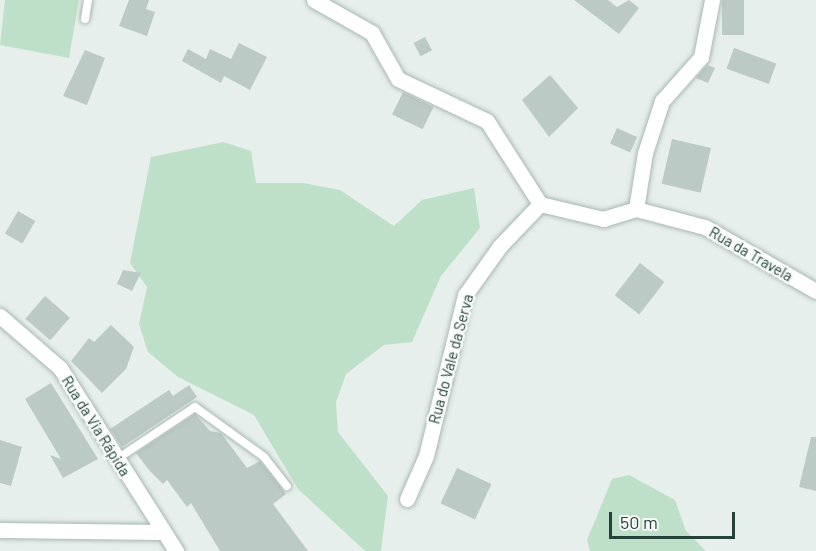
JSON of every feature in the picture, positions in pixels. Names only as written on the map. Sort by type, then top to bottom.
[{"type":"street","points":[[314,0],[372,33],[398,79],[487,121],[540,204],[603,219],[636,209],[645,153],[662,101],[701,57],[712,0]]},
{"type":"street","name":"Rua do Vale da Serva","points":[[407,499],[426,456],[465,295],[500,246],[540,204]]},
{"type":"street","name":"Rua da Travela","points":[[636,209],[705,227],[816,291]]},
{"type":"street","name":"Rua da Via Rápida","points":[[0,316],[60,368],[176,551]]},
{"type":"street","points":[[0,530],[162,532]]},
{"type":"lane","points":[[85,20],[88,0]]},
{"type":"lane","points":[[117,459],[195,407],[264,457],[287,486]]},
{"type":"green space","points":[[5,0],[79,0],[69,58],[0,45]]},
{"type":"green space","points":[[224,142],[251,151],[256,183],[303,183],[340,190],[394,226],[422,200],[474,188],[480,228],[441,276],[412,342],[384,345],[346,374],[336,402],[338,432],[388,496],[381,551],[365,551],[298,489],[254,415],[178,377],[148,352],[139,324],[147,287],[130,263],[151,157]]},
{"type":"green space","points":[[629,475],[675,500],[686,531],[706,551],[590,551],[587,540],[612,479]]},
{"type":"building","points":[[129,0],[149,0],[146,9],[155,12],[147,36],[119,26]]},
{"type":"building","points":[[574,0],[608,0],[617,7],[629,0],[639,8],[619,34]]},
{"type":"building","points":[[722,0],[744,0],[744,35],[722,35]]},
{"type":"building","points":[[425,37],[432,50],[421,56],[414,43]]},
{"type":"building","points":[[239,43],[267,57],[250,90],[224,76],[221,83],[182,61],[188,49],[206,59],[210,49],[231,59]]},
{"type":"building","points":[[734,48],[776,63],[769,84],[726,69]]},
{"type":"building","points":[[85,50],[105,58],[87,105],[63,96]]},
{"type":"building","points":[[707,65],[715,68],[708,83],[696,78]]},
{"type":"building","points":[[550,75],[578,108],[549,137],[522,100]]},
{"type":"building","points":[[403,92],[434,107],[423,129],[392,114]]},
{"type":"building","points":[[617,128],[637,137],[630,152],[610,144]]},
{"type":"building","points":[[672,139],[711,148],[701,193],[662,184]]},
{"type":"building","points":[[18,211],[35,221],[22,244],[5,234]]},
{"type":"building","points":[[640,263],[664,282],[639,314],[615,295]]},
{"type":"building","points":[[123,270],[141,273],[132,291],[117,284]]},
{"type":"building","points":[[45,296],[70,318],[50,340],[25,319]]},
{"type":"building","points":[[111,325],[134,347],[126,369],[102,393],[71,361],[89,338],[94,342]]},
{"type":"building","points":[[51,383],[98,459],[63,478],[50,455],[61,459],[25,399]]},
{"type":"building","points":[[189,385],[197,397],[122,447],[110,429],[169,390],[173,396]]},
{"type":"building","points":[[195,414],[210,431],[221,433],[247,468],[260,461],[286,494],[273,504],[308,551],[220,551],[191,503],[187,507],[167,480],[163,484],[149,470],[136,453]]},
{"type":"building","points":[[811,437],[816,437],[816,491],[799,487]]},
{"type":"building","points":[[0,440],[22,447],[11,486],[0,483]]},
{"type":"building","points":[[457,468],[491,484],[475,519],[441,503]]}]
